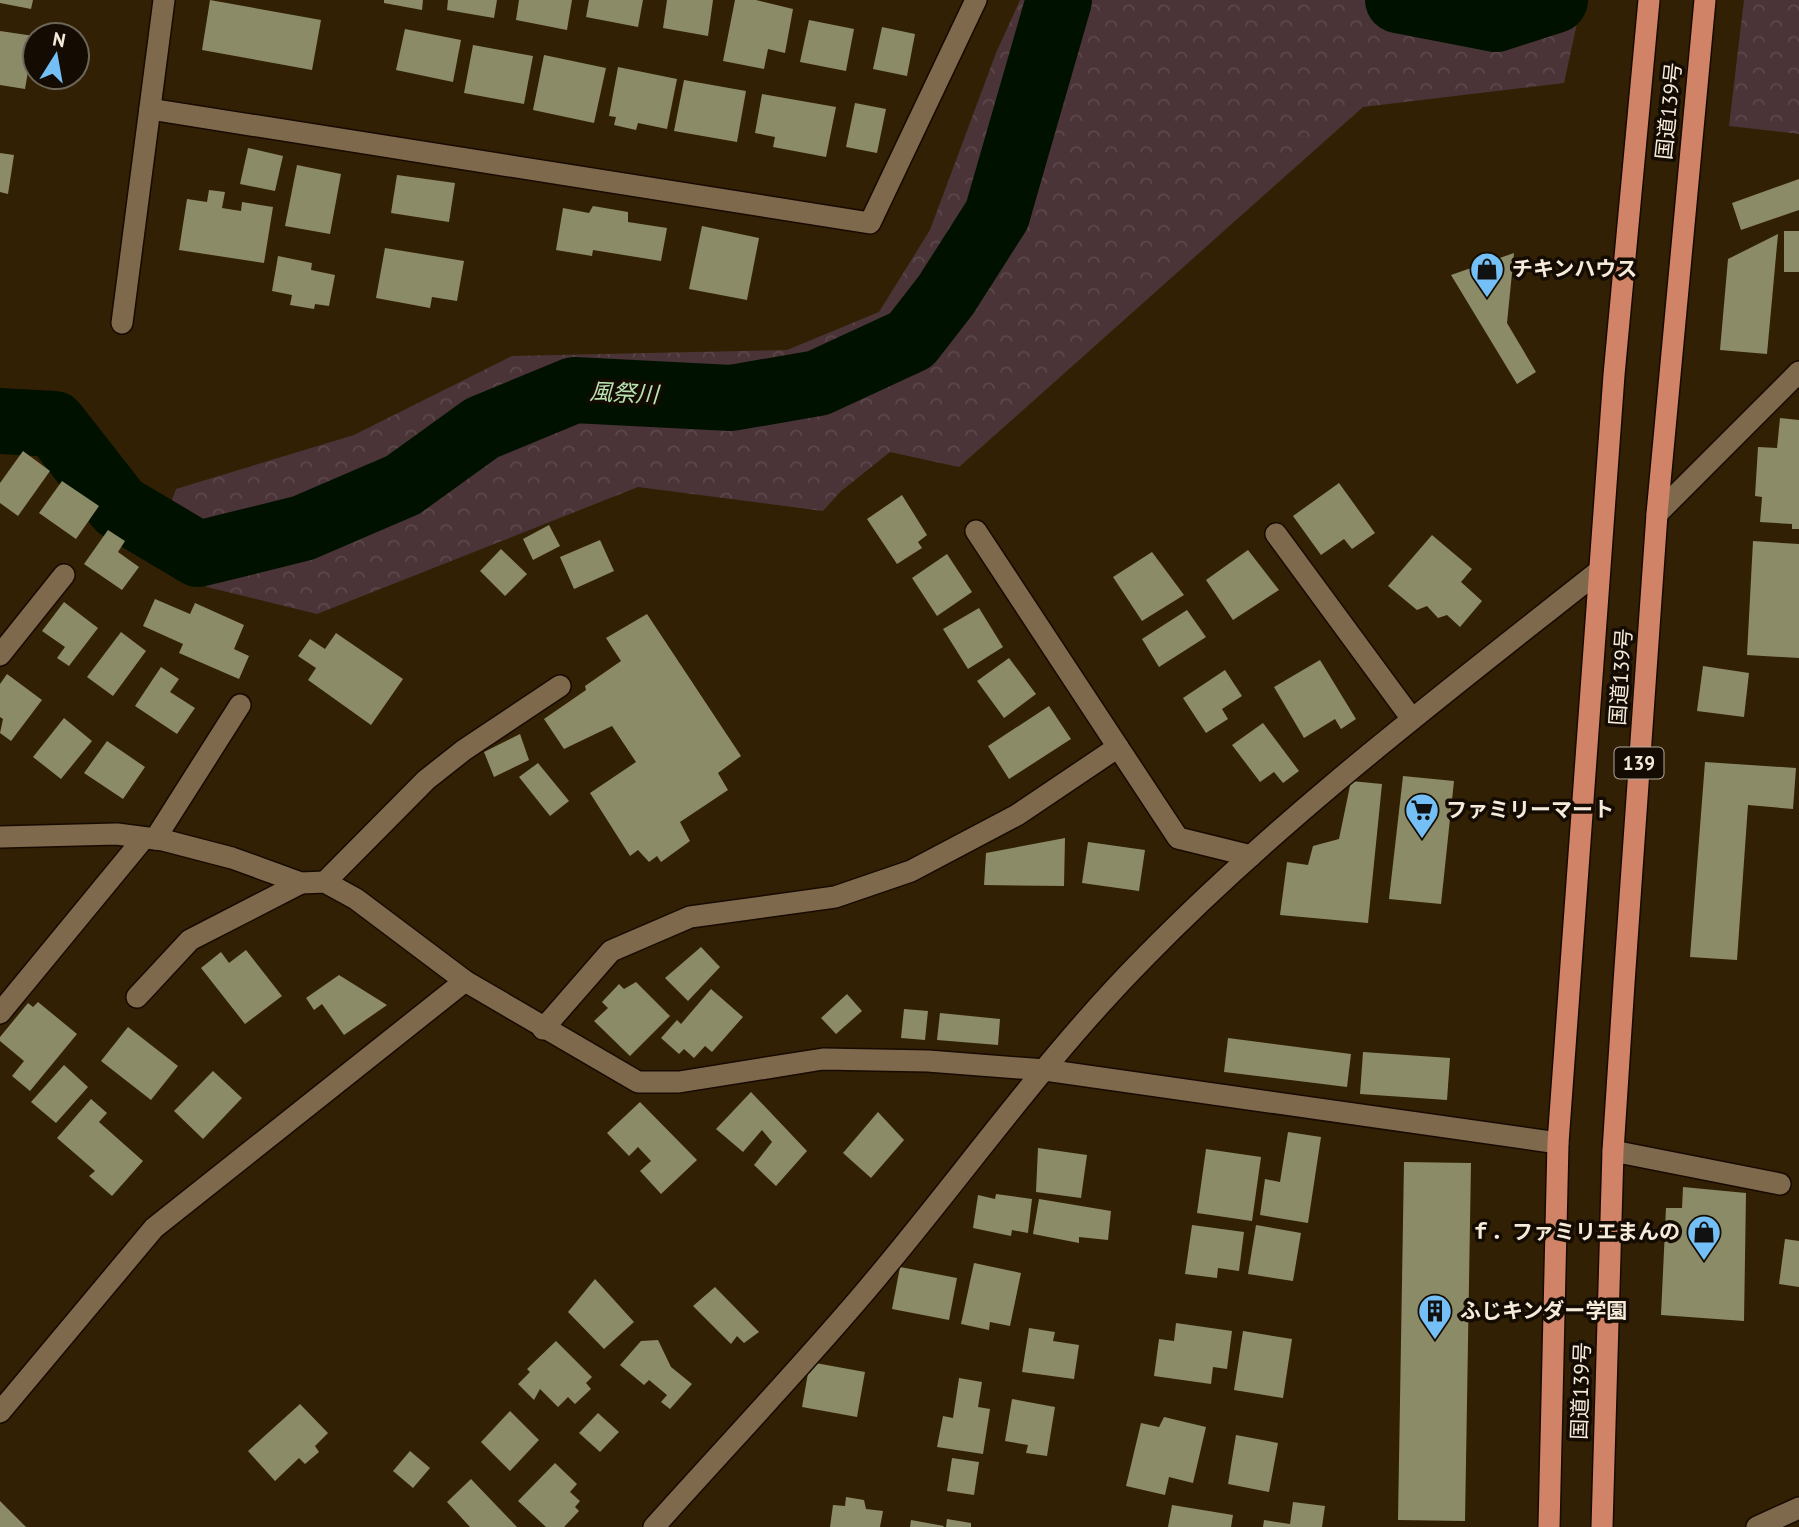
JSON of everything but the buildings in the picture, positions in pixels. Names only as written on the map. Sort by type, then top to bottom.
[{"type":"highway","name":"国道139号","points":[[1549,1527],[1558,1143],[1614,375],[1649,0]]},
{"type":"highway","name":"国道139号","points":[[1602,1527],[1613,1151],[1657,514],[1705,0]]},
{"type":"street","points":[[122,323],[164,0]]},
{"type":"street","points":[[150,109],[870,223],[976,0]]},
{"type":"street","points":[[1657,514],[1799,372]]},
{"type":"street","points":[[976,531],[1178,838],[1251,856]]},
{"type":"street","points":[[1276,534],[1412,719]]},
{"type":"street","points":[[654,1527],[859,1300],[1045,1070],[1144,958],[1251,856],[1412,719],[1599,571]]},
{"type":"street","points":[[0,655],[64,575]]},
{"type":"street","points":[[325,882],[426,780],[464,750],[560,686]]},
{"type":"street","points":[[0,1013],[150,839],[240,705]]},
{"type":"street","points":[[543,1029],[611,951],[690,917],[835,897],[911,872],[1017,815],[1118,747]]},
{"type":"street","points":[[0,837],[117,834],[232,858],[301,883],[325,882],[356,898],[465,981],[543,1029],[638,1082],[679,1082],[823,1059],[928,1061],[1045,1070],[1558,1143]]},
{"type":"street","points":[[136,997],[190,940],[301,883]]},
{"type":"street","points":[[0,1412],[154,1228],[465,981]]},
{"type":"street","points":[[1613,1151],[1780,1184]]},
{"type":"street","points":[[1758,1527],[1799,1508]]},
{"type":"green space","points":[[1020,0],[1582,0],[1564,83],[1363,107],[959,467],[890,452],[840,492],[823,511],[638,487],[317,614],[207,587],[152,555],[176,489],[354,435],[512,356],[787,350],[879,312],[930,230],[996,53]]},
{"type":"green space","points":[[1744,0],[1799,0],[1799,134],[1729,126]]},
{"type":"waterway","name":"風祭川","points":[[0,421],[54,424],[119,507],[198,554],[303,528],[403,485],[482,428],[574,390],[731,398],[818,383],[911,340],[946,295],[997,215],[1059,0]]},
{"type":"waterway","name":"風祭川","points":[[1398,0],[1496,19],[1555,0]]},
{"type":"place","name":"チキンハウス","points":[[1487,299]]},
{"type":"place","name":"ファミリーマート","points":[[1422,840]]},
{"type":"place","name":"ｆ．ファミリエまんの","points":[[1704,1262]]},
{"type":"place","name":"ふじキンダー学園","points":[[1435,1341]]}]
